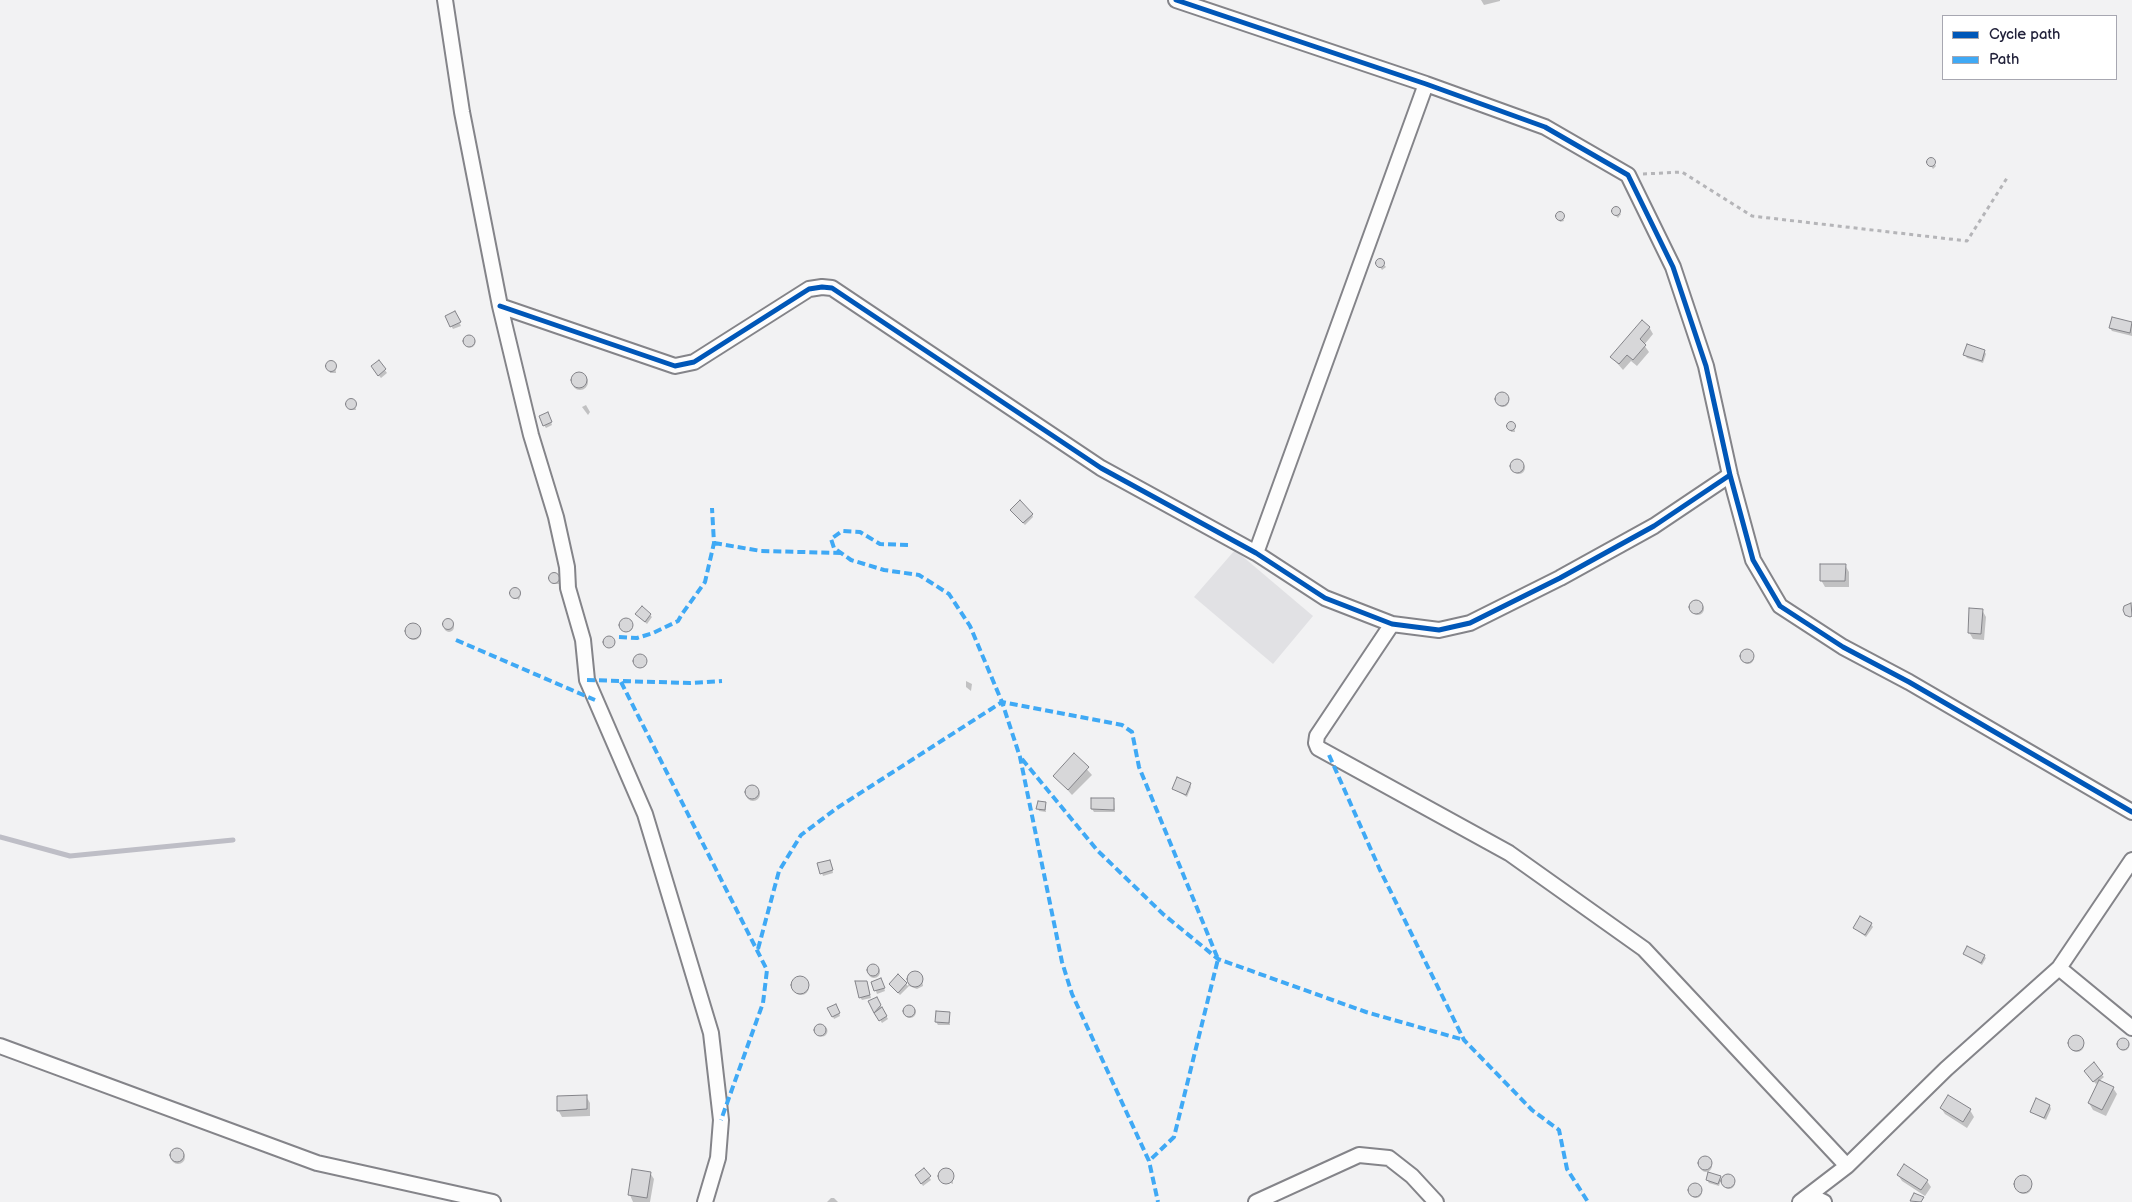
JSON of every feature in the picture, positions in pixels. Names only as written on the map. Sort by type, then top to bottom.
[{"type":"street","points":[[445,0],[462,112],[500,306],[531,435],[558,525],[567,567],[568,588],[583,640],[587,680],[645,814],[711,1033],[721,1120],[718,1158],[705,1202]]},
{"type":"street","points":[[1176,0],[1426,84],[1545,127],[1628,175],[1673,267],[1706,366],[1730,475],[1753,560],[1780,606],[1843,647],[1918,687],[2132,812]]},
{"type":"street","points":[[1256,553],[1426,84]]},
{"type":"street","points":[[500,306],[675,366],[694,362],[809,289],[832,288],[1101,468],[1256,553],[1324,598],[1392,624],[1439,630],[1470,624],[1560,578],[1654,526],[1730,475]]},
{"type":"street","points":[[1392,624],[1317,736],[1316,743],[1318,748],[1509,853],[1644,949],[1847,1166]]},
{"type":"street","points":[[1815,1200],[1946,1069],[2059,968],[2132,860]]},
{"type":"street","points":[[2059,968],[2132,1028]]},
{"type":"street","points":[[0,1046],[317,1163],[493,1202]]},
{"type":"street","points":[[1256,1202],[1359,1154],[1389,1158],[1412,1176],[1436,1202]]},
{"type":"path","points":[[1628,175],[1682,172],[1752,216],[1966,241],[2006,178]]},
{"type":"shaded area","points":[[1235,550],[1313,616],[1273,664],[1194,597]]},
{"type":"building","points":[[1931,157],[1936,162],[1931,167],[1926,162]]},
{"type":"building","points":[[1616,206],[1621,211],[1616,216],[1611,211]]},
{"type":"building","points":[[1560,211],[1565,216],[1560,221],[1555,216]]},
{"type":"building","points":[[1380,258],[1385,263],[1380,268],[1375,263]]},
{"type":"building","points":[[455,311],[461,322],[450,327],[445,316]]},
{"type":"building","points":[[2112,317],[2132,322],[2130,333],[2109,328]]},
{"type":"building","points":[[1642,320],[1650,327],[1640,339],[1646,345],[1633,360],[1627,355],[1619,364],[1610,357]]},
{"type":"building","points":[[467,335],[471,335],[475,341],[471,347],[467,347],[463,343],[463,339]]},
{"type":"building","points":[[1967,344],[1985,350],[1982,361],[1963,355]]},
{"type":"building","points":[[379,360],[386,369],[378,376],[371,366]]},
{"type":"building","points":[[329,361],[333,361],[336,366],[335,370],[329,371],[326,368],[326,364]]},
{"type":"building","points":[[579,372],[585,374],[587,380],[585,386],[579,388],[573,386],[571,380],[573,374]]},
{"type":"building","points":[[1502,392],[1507,394],[1509,399],[1507,404],[1502,406],[1497,404],[1495,399],[1497,394]]},
{"type":"building","points":[[349,399],[353,399],[356,404],[355,408],[349,409],[346,406],[346,402]]},
{"type":"building","points":[[548,412],[552,422],[543,426],[539,416]]},
{"type":"building","points":[[1511,421],[1516,426],[1511,431],[1506,426]]},
{"type":"building","points":[[1517,459],[1522,461],[1524,466],[1522,471],[1517,473],[1512,471],[1510,466],[1512,461]]},
{"type":"building","points":[[1020,500],[1033,514],[1023,523],[1010,510]]},
{"type":"building","points":[[1820,564],[1846,564],[1845,581],[1820,581]]},
{"type":"building","points":[[552,573],[556,573],[559,578],[558,582],[552,583],[549,580],[549,576]]},
{"type":"building","points":[[513,588],[517,588],[520,593],[519,597],[513,598],[510,595],[510,591]]},
{"type":"building","points":[[1696,600],[1701,602],[1703,607],[1701,612],[1696,614],[1691,612],[1689,607],[1691,602]]},
{"type":"building","points":[[2131,603],[2132,616],[2130,617],[2125,615],[2123,610],[2124,606]]},
{"type":"building","points":[[642,606],[651,614],[645,622],[635,614]]},
{"type":"building","points":[[1969,608],[1983,609],[1981,634],[1968,633]]},
{"type":"building","points":[[626,618],[631,620],[633,625],[631,630],[626,632],[621,630],[619,625],[621,620]]},
{"type":"building","points":[[446,619],[450,619],[453,624],[452,628],[446,629],[443,626],[443,622]]},
{"type":"building","points":[[413,623],[421,631],[413,639],[405,631]]},
{"type":"building","points":[[609,636],[615,642],[609,648],[603,642]]},
{"type":"building","points":[[1747,649],[1752,651],[1754,656],[1752,661],[1747,663],[1742,661],[1740,656],[1742,651]]},
{"type":"building","points":[[640,654],[645,656],[647,661],[645,666],[640,668],[635,666],[633,661],[635,656]]},
{"type":"building","points":[[1074,753],[1089,767],[1068,790],[1053,776]]},
{"type":"building","points":[[1177,777],[1191,783],[1186,795],[1172,789]]},
{"type":"building","points":[[749,785],[755,785],[759,792],[755,799],[749,799],[745,795],[745,789]]},
{"type":"building","points":[[1091,798],[1114,798],[1114,810],[1091,809]]},
{"type":"building","points":[[1038,801],[1046,802],[1045,810],[1036,809]]},
{"type":"building","points":[[830,860],[833,870],[820,874],[817,863]]},
{"type":"building","points":[[1860,916],[1872,923],[1865,935],[1853,928]]},
{"type":"building","points":[[1967,946],[1985,955],[1981,963],[1963,954]]},
{"type":"building","points":[[871,964],[875,964],[879,970],[875,976],[871,976],[867,972],[867,968]]},
{"type":"building","points":[[915,971],[923,979],[915,987],[907,979]]},
{"type":"building","points":[[898,974],[907,983],[898,993],[889,984]]},
{"type":"building","points":[[800,976],[806,979],[809,985],[806,991],[800,994],[794,991],[791,985],[794,979]]},
{"type":"building","points":[[881,978],[885,988],[874,991],[871,982]]},
{"type":"building","points":[[855,981],[867,981],[870,995],[859,998]]},
{"type":"building","points":[[877,997],[881,1005],[874,1013],[868,1001]]},
{"type":"building","points":[[836,1004],[840,1013],[832,1017],[827,1008]]},
{"type":"building","points":[[911,1005],[914,1006],[914,1016],[907,1017],[904,1016],[903,1009],[904,1006]]},
{"type":"building","points":[[882,1007],[887,1016],[879,1021],[874,1013]]},
{"type":"building","points":[[936,1011],[950,1012],[949,1023],[935,1022]]},
{"type":"building","points":[[818,1024],[822,1024],[826,1030],[822,1036],[818,1036],[814,1032],[814,1028]]},
{"type":"building","points":[[2076,1035],[2082,1037],[2084,1043],[2082,1049],[2076,1051],[2070,1049],[2068,1043],[2070,1037]]},
{"type":"building","points":[[2123,1038],[2129,1044],[2123,1050],[2117,1044]]},
{"type":"building","points":[[2094,1062],[2103,1074],[2093,1082],[2084,1071]]},
{"type":"building","points":[[2099,1080],[2114,1087],[2102,1110],[2088,1103]]},
{"type":"building","points":[[587,1095],[587,1109],[557,1111],[557,1096]]},
{"type":"building","points":[[1948,1095],[1971,1109],[1963,1122],[1940,1108]]},
{"type":"building","points":[[2036,1098],[2050,1105],[2044,1118],[2030,1112]]},
{"type":"building","points":[[174,1148],[180,1148],[184,1155],[180,1162],[174,1162],[170,1158],[170,1152]]},
{"type":"building","points":[[1705,1156],[1710,1158],[1712,1163],[1710,1168],[1705,1170],[1700,1168],[1698,1163],[1700,1158]]},
{"type":"building","points":[[1904,1164],[1928,1180],[1921,1190],[1897,1175]]},
{"type":"building","points":[[924,1168],[931,1176],[921,1184],[915,1175]]},
{"type":"building","points":[[946,1168],[952,1170],[954,1176],[952,1182],[946,1184],[940,1182],[938,1176],[940,1170]]},
{"type":"building","points":[[632,1169],[651,1172],[647,1198],[628,1195]]},
{"type":"building","points":[[1708,1172],[1721,1176],[1718,1184],[1706,1180]]},
{"type":"building","points":[[1728,1174],[1733,1176],[1735,1181],[1733,1186],[1728,1188],[1723,1186],[1721,1181],[1723,1176]]},
{"type":"building","points":[[2023,1175],[2029,1178],[2032,1184],[2029,1190],[2023,1193],[2017,1190],[2014,1184],[2017,1178]]},
{"type":"building","points":[[1695,1183],[1700,1185],[1702,1190],[1700,1195],[1695,1197],[1690,1195],[1688,1190],[1690,1185]]},
{"type":"building","points":[[1914,1193],[1924,1197],[1921,1202],[1910,1201]]},
{"type":"waterway","points":[[0,837],[70,856],[233,840]]},
{"type":"marked path","points":[[619,637],[637,638],[653,633],[678,621],[705,582],[714,543],[712,508]]},
{"type":"marked path","points":[[908,545],[880,544],[860,532],[842,531],[831,539],[834,548],[851,560],[884,570],[919,575],[949,594],[970,626],[1002,702],[1020,757],[1062,962],[1072,994],[1149,1161],[1158,1202]]},
{"type":"marked path","points":[[714,543],[761,551],[841,553]]},
{"type":"marked path","points":[[456,640],[595,700]]},
{"type":"marked path","points":[[587,680],[690,683],[722,681]]},
{"type":"marked path","points":[[621,682],[767,970],[763,1003],[721,1120]]},
{"type":"marked path","points":[[758,949],[779,871],[801,835],[837,808],[1002,702],[1122,725],[1132,732],[1139,767],[1218,959],[1174,1137],[1149,1161]]},
{"type":"marked path","points":[[1329,755],[1380,870],[1464,1040],[1532,1110],[1559,1130],[1567,1169],[1588,1202]]},
{"type":"marked path","points":[[1022,759],[1097,850],[1163,914],[1218,959],[1366,1012],[1464,1040]]},
{"type":"cycle path","points":[[1176,0],[1426,84],[1545,127],[1628,175],[1673,267],[1706,366],[1730,475],[1753,560],[1780,606],[1843,647],[1909,682],[2132,812]]},
{"type":"cycle path","points":[[500,306],[675,366],[694,362],[809,289],[832,288],[1101,468],[1256,553],[1325,598],[1392,624],[1439,630],[1470,623],[1560,578],[1654,526],[1730,475]]}]
